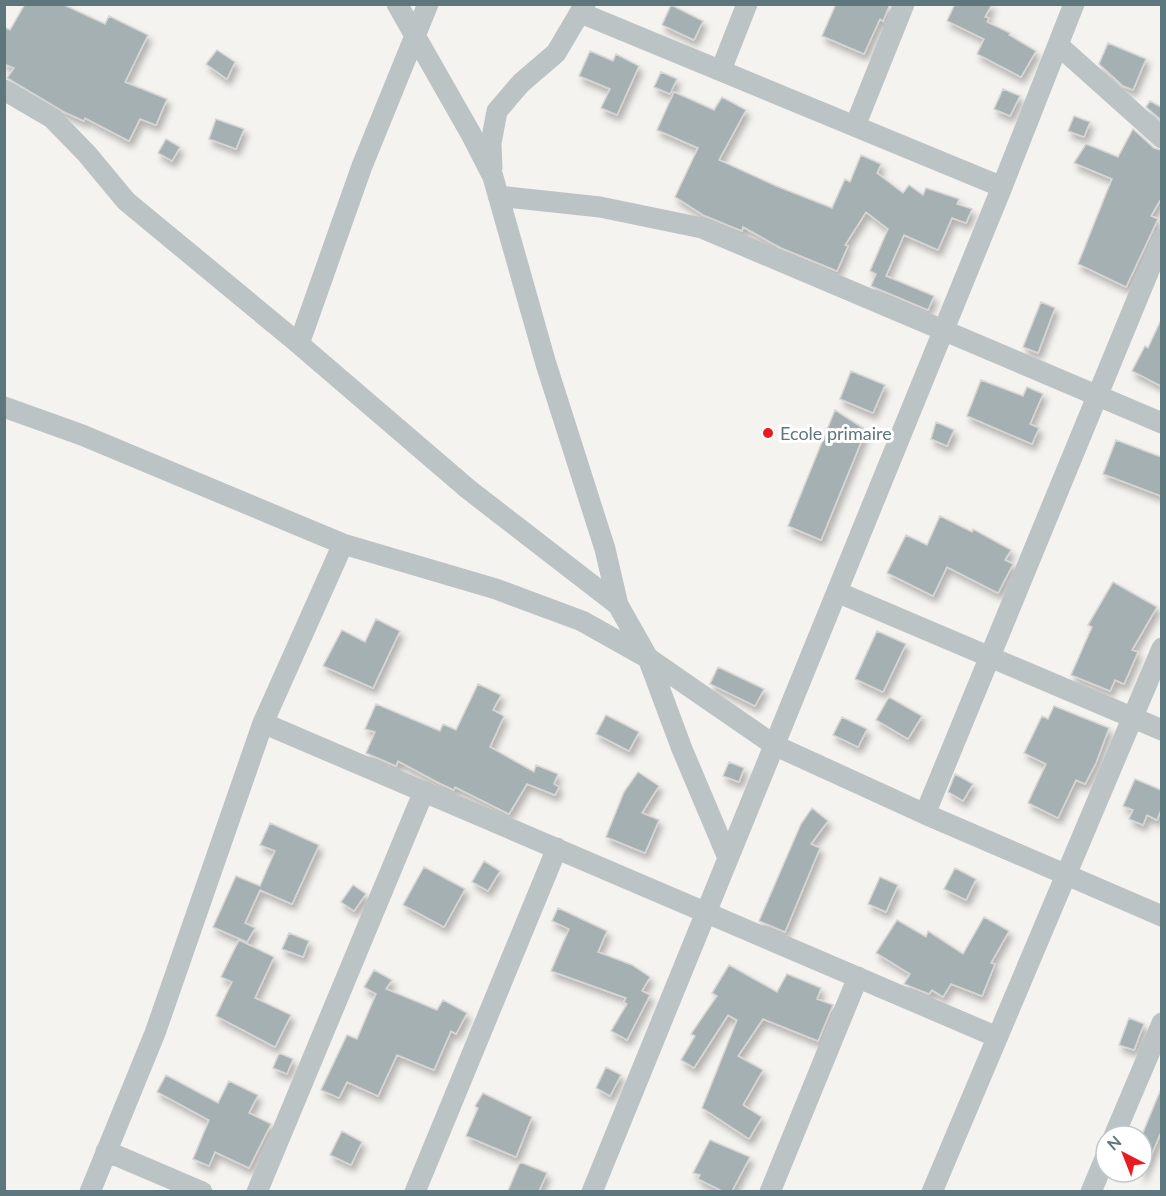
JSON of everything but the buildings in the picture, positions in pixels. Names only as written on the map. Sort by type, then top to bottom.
[{"type":"street","points":[[397,4],[414,39],[471,134],[495,187],[546,364],[605,549],[618,605],[648,658],[682,748],[728,858]]},
{"type":"street","points":[[299,344],[362,166],[428,4]]},
{"type":"street","points":[[721,70],[747,4]]},
{"type":"street","points":[[855,126],[904,4]]},
{"type":"street","points":[[592,1191],[1002,187],[1074,4]]},
{"type":"street","points":[[495,187],[491,143],[497,111],[521,83],[556,53],[583,9],[721,70],[1002,187]]},
{"type":"street","points":[[1058,45],[1161,138]]},
{"type":"street","points":[[4,90],[52,118],[87,154],[126,201],[299,344],[468,489],[618,605]]},
{"type":"street","points":[[495,187],[702,228],[1161,423]]},
{"type":"street","points":[[925,814],[1161,239]]},
{"type":"street","points":[[4,407],[82,435],[344,544],[544,606],[582,621],[648,658],[774,745],[925,814],[1161,916]]},
{"type":"street","points":[[90,1191],[155,1033],[263,723],[344,544]]},
{"type":"street","points":[[837,592],[1161,730]]},
{"type":"street","points":[[932,1191],[1161,648]]},
{"type":"street","points":[[263,723],[997,1037]]},
{"type":"street","points":[[257,1191],[424,791]]},
{"type":"street","points":[[415,1191],[557,848]]},
{"type":"street","points":[[770,1191],[858,977]]},
{"type":"street","points":[[1119,1124],[1161,1023]]},
{"type":"street","points":[[106,1151],[202,1191]]},
{"type":"place","name":"Ecole primaire","points":[[768,433]]}]
